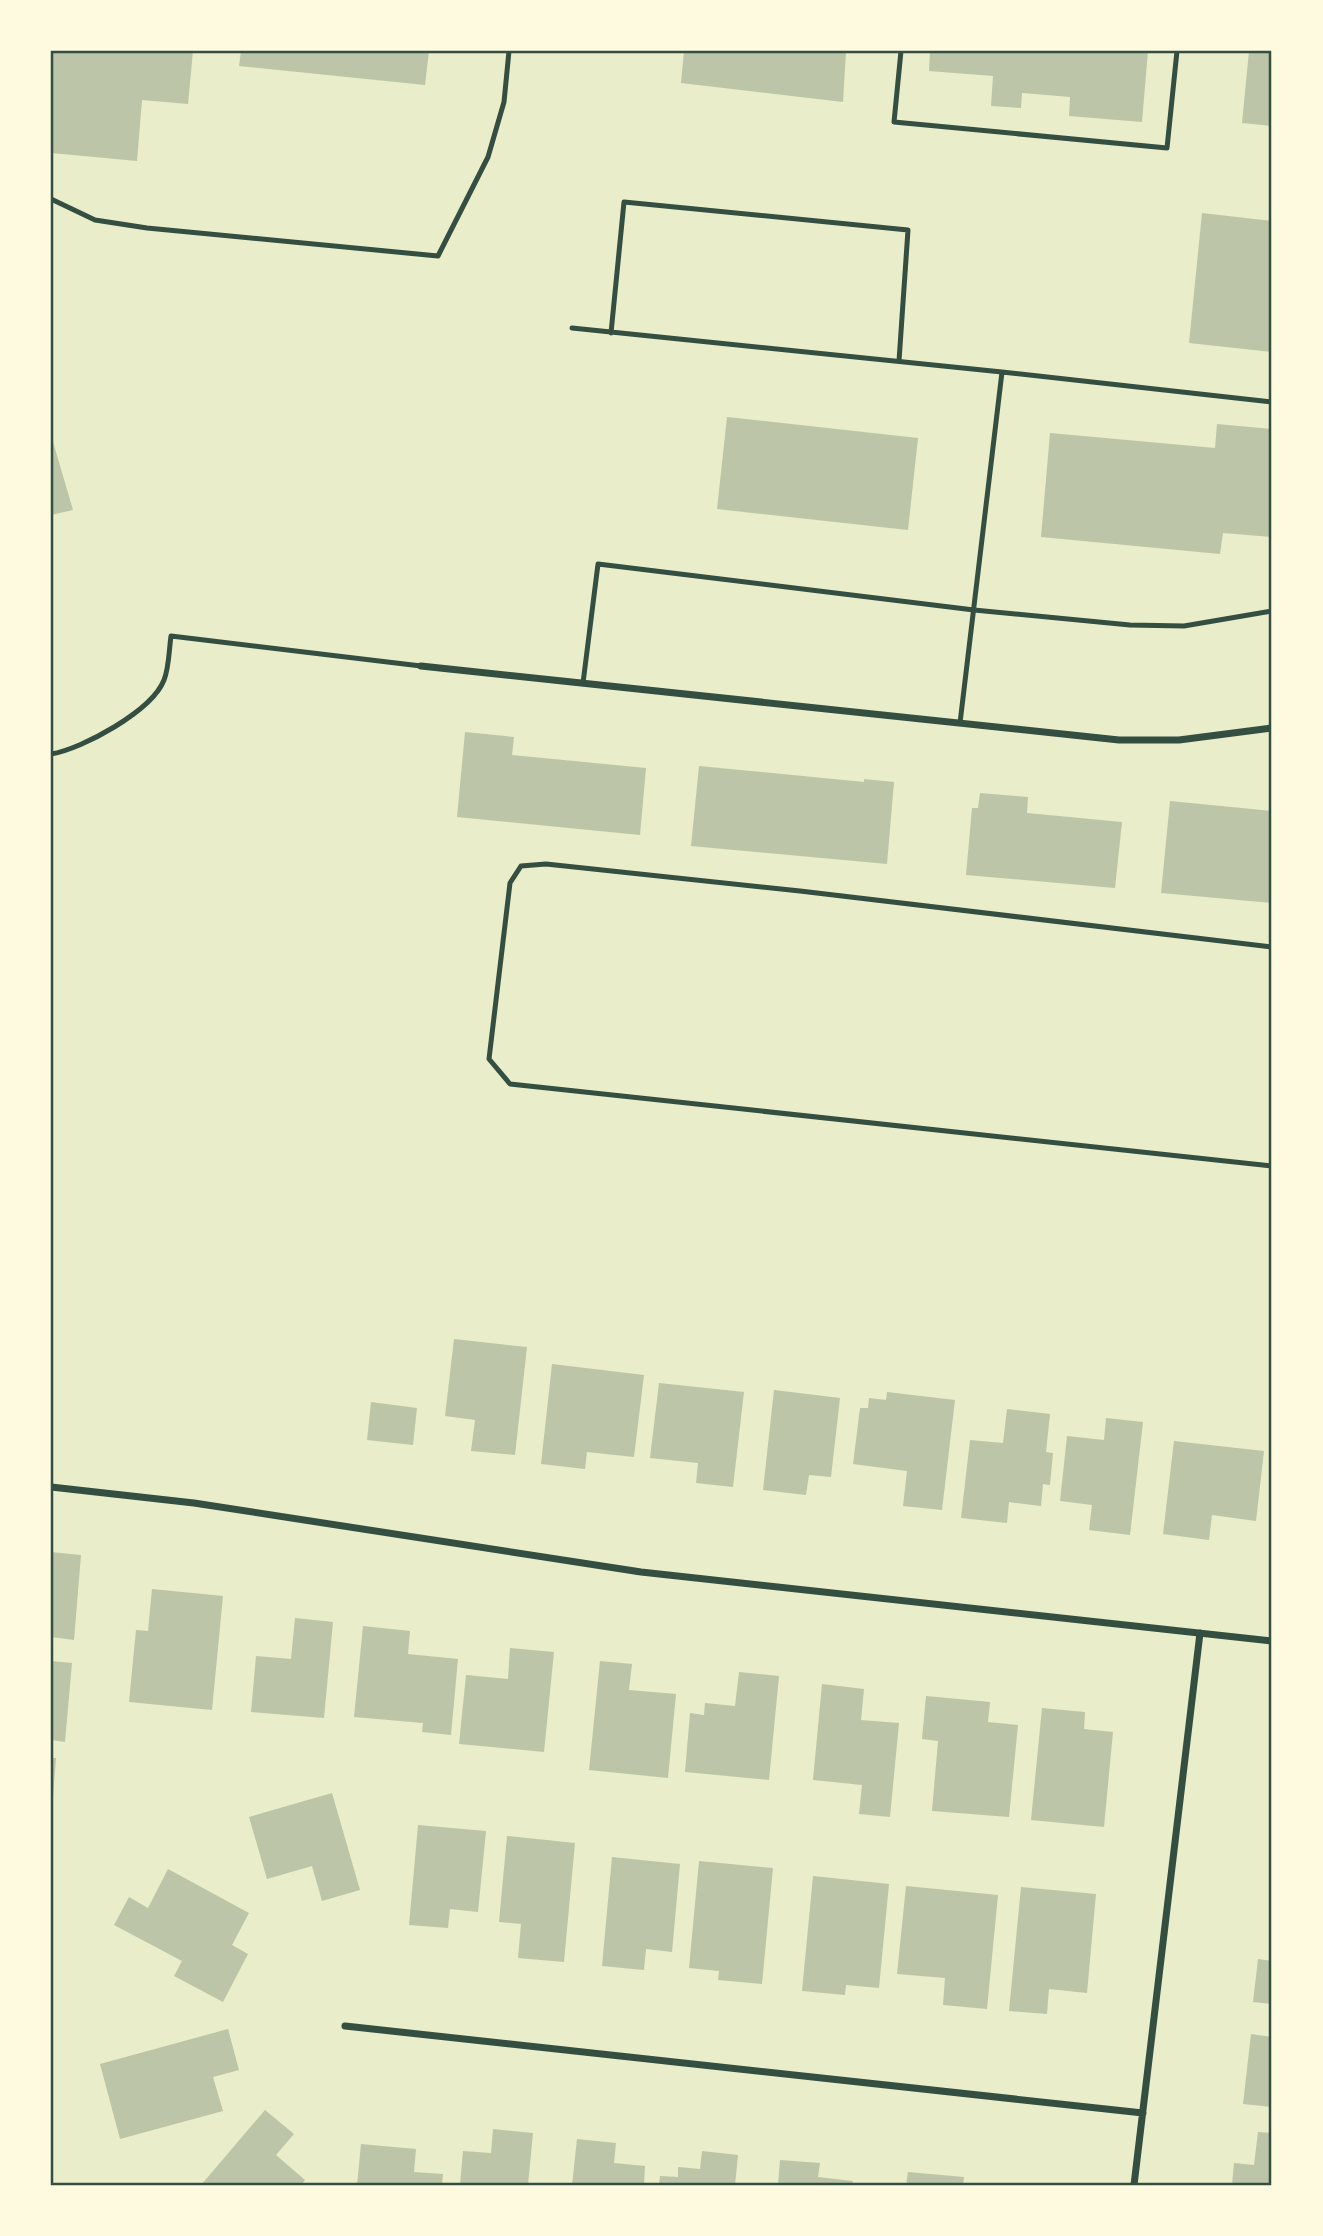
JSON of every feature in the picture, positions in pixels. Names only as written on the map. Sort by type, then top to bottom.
[{"type":"street","points":[[421,666],[1119,740],[1179,740],[1272,728]]},
{"type":"street","points":[[51,1487],[194,1503],[640,1572],[1272,1641]]},
{"type":"street","points":[[1134,2185],[1200,1633]]},
{"type":"street","points":[[345,2026],[1143,2113]]},
{"type":"lane","points":[[51,199],[96,220],[147,228],[438,256],[488,157],[504,102],[509,51]]},
{"type":"lane","points":[[901,51],[894,122],[1167,148],[1177,51]]},
{"type":"lane","points":[[611,332],[624,202],[908,230],[899,361]]},
{"type":"lane","points":[[572,328],[1272,402]]},
{"type":"lane","points":[[960,723],[1002,372]]},
{"type":"lane","points":[[583,683],[598,564],[974,610],[1130,625],[1184,626],[1272,611]]},
{"type":"lane","points":[[51,754],[103,735],[143,707],[164,681],[171,636],[421,666]]},
{"type":"lane","points":[[1272,947],[800,891],[546,864],[521,866],[510,883],[489,1059],[510,1084],[1272,1166]]},
{"type":"building","points":[[51,51],[193,51],[188,104],[142,100],[137,161],[51,153]]},
{"type":"building","points":[[241,51],[429,51],[425,85],[239,66]]},
{"type":"building","points":[[684,51],[846,51],[843,102],[681,83]]},
{"type":"building","points":[[930,51],[1148,51],[1142,122],[1069,116],[1070,97],[1022,93],[1021,108],[991,106],[993,76],[929,71]]},
{"type":"building","points":[[1249,51],[1272,51],[1272,126],[1242,123]]},
{"type":"building","points":[[1202,213],[1272,221],[1272,352],[1189,343]]},
{"type":"building","points":[[727,417],[918,438],[908,530],[717,509]]},
{"type":"building","points":[[1217,424],[1272,429],[1272,537],[1223,533],[1220,554],[1041,537],[1050,433],[1215,448]]},
{"type":"building","points":[[51,435],[73,510],[51,515]]},
{"type":"building","points":[[465,732],[514,737],[512,755],[646,768],[640,835],[457,817]]},
{"type":"building","points":[[699,766],[864,782],[864,779],[894,782],[887,864],[691,846]]},
{"type":"building","points":[[980,793],[1028,797],[1027,813],[1122,822],[1115,888],[966,875],[972,808],[978,808]]},
{"type":"building","points":[[1170,801],[1272,811],[1272,903],[1161,893]]},
{"type":"building","points":[[454,1339],[527,1347],[515,1455],[471,1451],[475,1420],[445,1416]]},
{"type":"building","points":[[552,1364],[644,1375],[634,1457],[587,1452],[585,1469],[541,1464]]},
{"type":"building","points":[[659,1383],[744,1392],[733,1487],[696,1483],[698,1463],[650,1458]]},
{"type":"building","points":[[774,1390],[840,1398],[831,1477],[809,1475],[806,1495],[763,1490]]},
{"type":"building","points":[[887,1392],[955,1400],[942,1510],[903,1506],[907,1471],[853,1464],[860,1408],[868,1408],[869,1398],[886,1400]]},
{"type":"building","points":[[371,1402],[417,1408],[413,1445],[367,1440]]},
{"type":"building","points":[[1007,1409],[1050,1414],[1046,1452],[1053,1453],[1050,1485],[1043,1484],[1041,1506],[1009,1502],[1007,1523],[961,1518],[970,1440],[1003,1443]]},
{"type":"building","points":[[1106,1418],[1143,1422],[1130,1535],[1089,1530],[1092,1505],[1060,1501],[1067,1436],[1104,1440]]},
{"type":"building","points":[[1174,1441],[1264,1451],[1256,1521],[1212,1515],[1209,1540],[1163,1534]]},
{"type":"building","points":[[51,1552],[81,1555],[74,1640],[51,1637]]},
{"type":"building","points":[[152,1589],[223,1596],[212,1710],[129,1702],[136,1630],[148,1631]]},
{"type":"building","points":[[295,1618],[333,1622],[324,1718],[251,1712],[256,1656],[291,1659]]},
{"type":"building","points":[[363,1626],[410,1631],[408,1654],[458,1659],[451,1735],[422,1732],[423,1723],[354,1717]]},
{"type":"building","points":[[510,1648],[554,1652],[544,1752],[459,1744],[466,1675],[508,1679]]},
{"type":"building","points":[[51,1661],[72,1663],[65,1742],[51,1740]]},
{"type":"building","points":[[600,1661],[632,1664],[629,1690],[676,1694],[668,1778],[589,1770]]},
{"type":"building","points":[[739,1672],[779,1676],[769,1780],[685,1772],[690,1713],[704,1715],[705,1703],[735,1706]]},
{"type":"building","points":[[822,1684],[864,1689],[861,1720],[899,1723],[890,1817],[859,1814],[862,1785],[813,1780]]},
{"type":"building","points":[[926,1696],[990,1702],[988,1722],[1018,1725],[1009,1817],[932,1811],[938,1741],[922,1739]]},
{"type":"building","points":[[1042,1708],[1085,1712],[1084,1729],[1113,1732],[1104,1827],[1031,1820]]},
{"type":"building","points":[[51,1758],[56,1758],[53,1797],[51,1797]]},
{"type":"building","points":[[332,1793],[360,1890],[322,1901],[312,1866],[267,1879],[249,1817]]},
{"type":"building","points":[[418,1825],[486,1831],[478,1912],[450,1909],[448,1928],[409,1925]]},
{"type":"building","points":[[507,1836],[575,1843],[564,1962],[518,1958],[521,1924],[499,1922]]},
{"type":"building","points":[[612,1857],[680,1864],[672,1952],[646,1949],[644,1970],[602,1966]]},
{"type":"building","points":[[699,1861],[773,1868],[762,1984],[718,1980],[719,1971],[689,1968]]},
{"type":"building","points":[[168,1869],[249,1913],[232,1945],[248,1954],[223,2002],[174,1976],[182,1961],[114,1925],[129,1897],[148,1908]]},
{"type":"building","points":[[813,1876],[889,1884],[879,1988],[846,1985],[845,1995],[802,1991]]},
{"type":"building","points":[[906,1886],[998,1895],[987,2009],[943,2005],[945,1978],[897,1974]]},
{"type":"building","points":[[1021,1887],[1096,1894],[1087,1993],[1049,1989],[1047,2014],[1009,2011]]},
{"type":"building","points":[[1258,1959],[1272,1961],[1272,2004],[1253,2002]]},
{"type":"building","points":[[228,2029],[239,2070],[213,2077],[223,2111],[120,2139],[100,2064]]},
{"type":"building","points":[[1251,2034],[1272,2037],[1272,2107],[1243,2104]]},
{"type":"building","points":[[265,2110],[294,2134],[276,2155],[305,2180],[301,2185],[201,2185]]},
{"type":"building","points":[[493,2129],[533,2133],[528,2185],[460,2185],[463,2151],[491,2153]]},
{"type":"building","points":[[1258,2132],[1272,2133],[1272,2185],[1232,2185],[1234,2163],[1254,2165]]},
{"type":"building","points":[[577,2139],[616,2143],[614,2163],[645,2166],[644,2185],[572,2185]]},
{"type":"building","points":[[361,2144],[416,2149],[414,2172],[443,2174],[442,2185],[357,2185]]},
{"type":"building","points":[[702,2151],[738,2155],[735,2185],[659,2185],[660,2176],[678,2177],[678,2167],[700,2169]]},
{"type":"building","points":[[780,2160],[820,2163],[818,2177],[853,2181],[852,2185],[778,2185]]},
{"type":"building","points":[[908,2172],[964,2177],[963,2185],[906,2185]]}]
